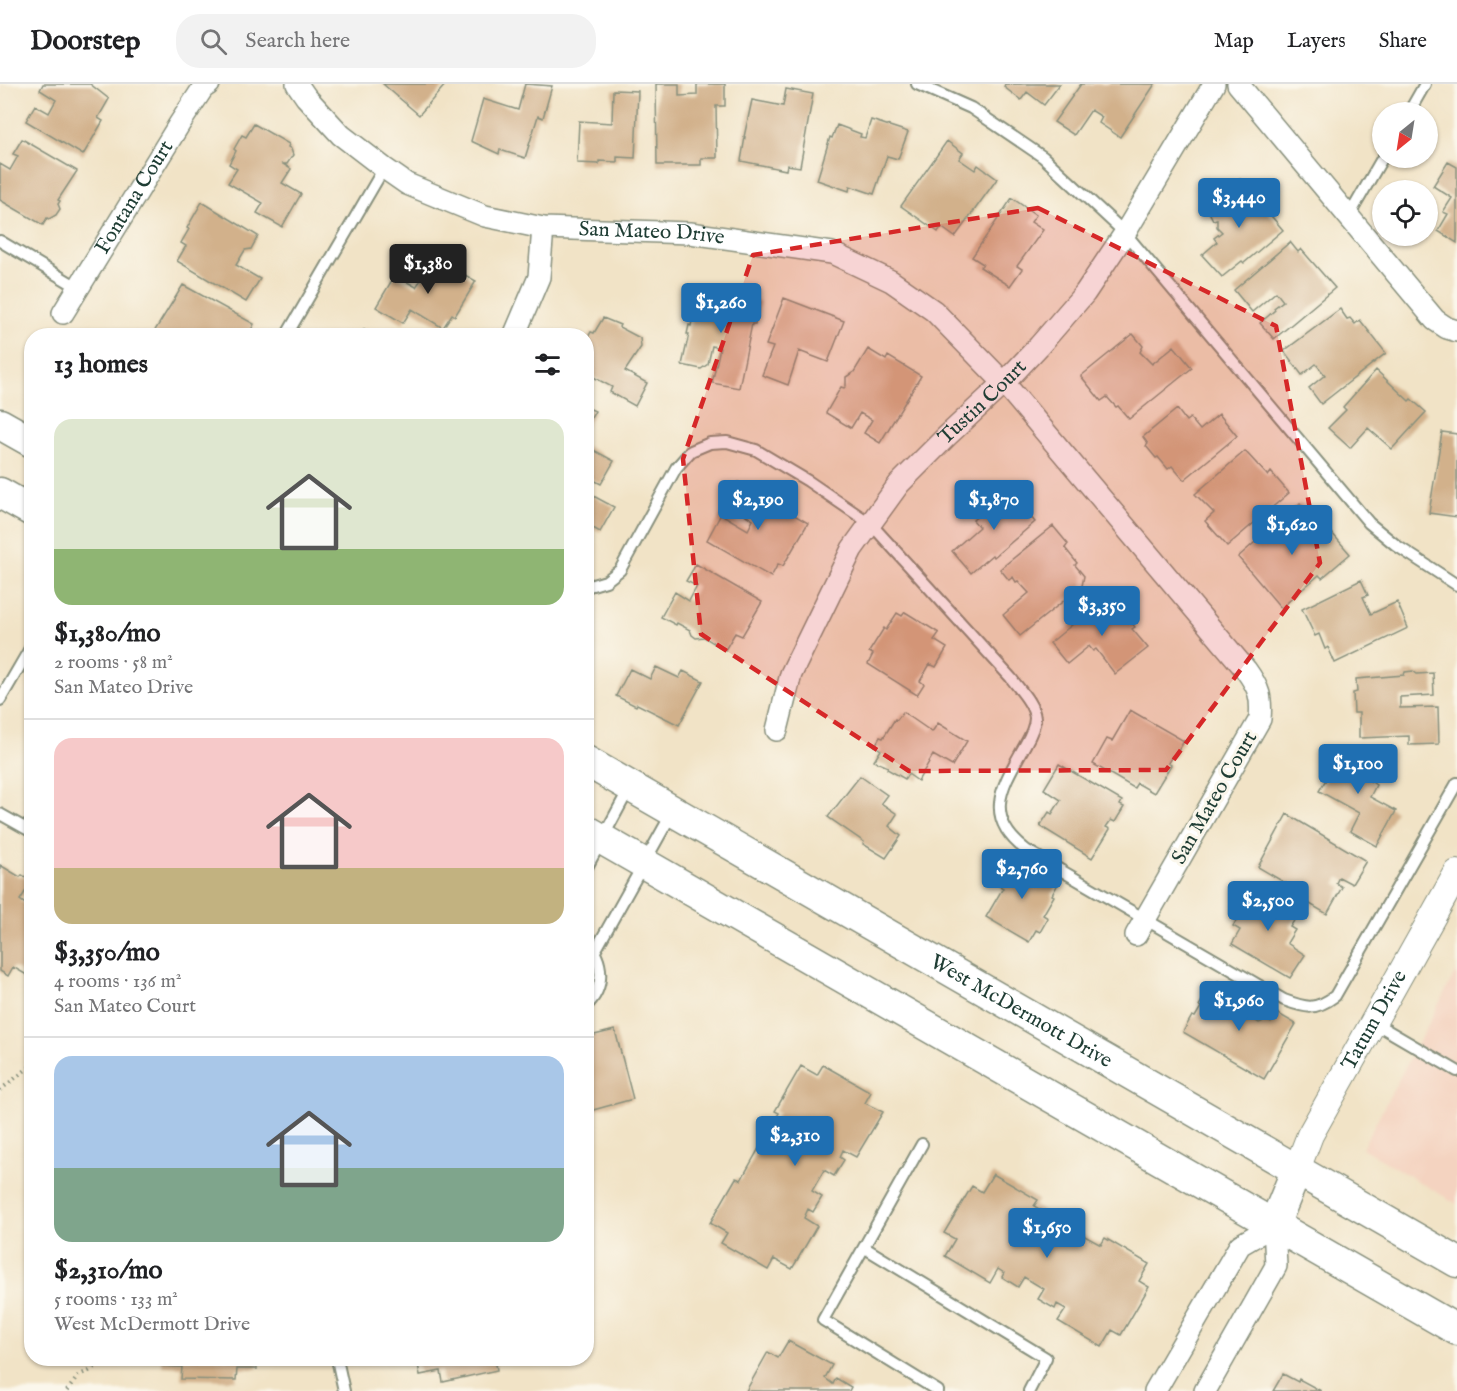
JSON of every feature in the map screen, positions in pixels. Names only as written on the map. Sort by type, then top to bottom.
[{"type":"main road","points":[[0,424],[24,438]]},
{"type":"main road","points":[[0,493],[24,506]]},
{"type":"main road","name":"West McDermott Drive","points":[[594,765],[1457,1262]]},
{"type":"main road","points":[[594,835],[1457,1330]]},
{"type":"main road","points":[[1274,1225],[1298,1169]]},
{"type":"street","name":"Fontana Court","points":[[63,313],[180,123],[203,88],[209,84]]},
{"type":"street","name":"San Mateo Drive","points":[[297,84],[341,135],[384,168],[407,184],[485,216],[543,228],[690,232],[832,253],[891,281],[934,311],[1004,383]]},
{"type":"street","name":"Tustin Court","points":[[777,730],[791,674],[852,549],[899,484],[1004,383],[1040,346],[1085,293],[1125,233],[1214,84]]},
{"type":"street","points":[[1238,84],[1435,320],[1457,331]]},
{"type":"street","points":[[517,328],[539,277],[543,228]]},
{"type":"street","name":"San Mateo Court","points":[[1004,383],[1246,670],[1260,694],[1262,702],[1260,719],[1141,927]]},
{"type":"street","name":"Tatum Drive","points":[[1298,1169],[1310,1135],[1373,1022],[1454,887]]},
{"type":"street","points":[[1155,1391],[1240,1245],[1274,1225],[1276,1266],[1205,1391]]},
{"type":"lane","points":[[917,84],[971,108],[1043,157],[1125,233],[1370,523],[1396,546],[1457,585]]},
{"type":"lane","points":[[1415,102],[1425,84]]},
{"type":"lane","points":[[291,328],[384,168]]},
{"type":"lane","points":[[1349,216],[1377,168]]},
{"type":"lane","points":[[0,241],[79,288]]},
{"type":"lane","points":[[594,585],[606,581],[620,570],[676,468],[691,451],[710,443],[727,442],[756,450],[808,481],[870,524],[1011,678],[1027,700],[1035,719],[1033,727],[1003,785],[999,800],[1000,815],[1005,829],[1014,841],[1141,927],[1284,1000],[1307,1008],[1324,1005],[1335,996],[1457,783]]},
{"type":"lane","points":[[0,700],[24,659]]},
{"type":"lane","points":[[594,835],[631,786]]},
{"type":"lane","points":[[594,995],[598,989],[601,975],[600,963],[595,951],[673,811]]},
{"type":"lane","points":[[0,814],[24,828]]},
{"type":"lane","points":[[1373,1022],[1457,1071]]},
{"type":"lane","points":[[922,1144],[823,1320],[938,1391]]},
{"type":"lane","points":[[865,1248],[1046,1358],[1029,1391]]},
{"type":"lane","points":[[339,1366],[344,1391]]},
{"type":"path","points":[[0,1090],[24,1071]]},
{"type":"path","points":[[67,1391],[78,1375],[96,1366]]},
{"type":"highlighted area","points":[[1038,208],[1276,326],[1320,563],[1166,770],[909,771],[701,634],[683,459],[753,255]]},
{"type":"shaded area","points":[[1457,970],[1457,1204],[1362,1148]]},
{"type":"building","points":[[43,84],[90,84],[109,99],[98,118],[103,121],[83,155],[26,121],[35,105],[49,113],[56,100],[40,90]]},
{"type":"building","points":[[383,84],[446,84],[419,115]]},
{"type":"building","points":[[525,84],[552,86],[543,118],[538,116],[525,158],[500,150],[499,154],[471,141],[483,99],[518,110]]},
{"type":"building","points":[[656,84],[679,84],[679,96],[697,95],[697,84],[725,84],[725,106],[716,106],[717,158],[701,158],[701,165],[657,165]]},
{"type":"building","points":[[1005,84],[1060,84],[1044,105],[1027,92],[1021,100],[1004,87]]},
{"type":"building","points":[[1081,84],[1155,84],[1120,137],[1099,123],[1102,117],[1091,110],[1074,135],[1054,122]]},
{"type":"building","points":[[786,89],[813,94],[800,167],[787,165],[786,170],[741,161],[752,100],[783,106]]},
{"type":"building","points":[[613,90],[638,91],[635,158],[617,157],[617,162],[599,161],[599,164],[577,163],[579,121],[612,123]]},
{"type":"building","points":[[871,120],[908,132],[898,159],[887,156],[874,194],[850,186],[849,191],[817,180],[830,137],[832,138],[837,125],[861,134],[860,137],[865,138]]},
{"type":"building","points":[[254,124],[289,144],[288,147],[293,155],[287,164],[283,164],[291,169],[282,183],[301,194],[282,227],[257,213],[263,203],[228,183],[237,169],[229,164],[236,151],[234,149],[242,135],[246,137]]},
{"type":"building","points":[[22,139],[77,171],[58,200],[60,209],[56,215],[47,218],[43,225],[0,200],[0,164],[10,170],[18,156],[13,154]]},
{"type":"building","points":[[947,141],[963,153],[959,159],[975,170],[978,165],[997,179],[955,237],[941,227],[938,232],[901,206]]},
{"type":"building","points":[[1448,162],[1457,167],[1457,243],[1438,231],[1448,214],[1443,212],[1452,198],[1438,189],[1437,180]]},
{"type":"building","points":[[1240,179],[1283,230],[1244,263],[1242,261],[1222,277],[1202,255],[1217,242],[1214,238],[1222,232],[1217,227],[1217,219],[1213,220],[1209,212],[1215,207],[1212,204]]},
{"type":"building","points":[[1012,198],[1036,215],[1031,222],[1043,230],[1017,266],[1022,269],[1010,286],[980,267],[983,264],[972,257]]},
{"type":"building","points":[[202,202],[258,236],[251,249],[245,250],[236,265],[260,279],[246,302],[177,261],[186,246],[181,243],[189,229],[187,228]]},
{"type":"building","points":[[1290,242],[1298,252],[1301,249],[1335,288],[1274,339],[1260,323],[1283,301],[1276,292],[1252,312],[1234,290]]},
{"type":"building","points":[[439,261],[476,281],[455,316],[452,314],[443,328],[412,309],[403,323],[376,307],[395,275],[416,287],[427,271],[431,274]]},
{"type":"building","points":[[183,285],[254,324],[252,328],[156,328]]},
{"type":"building","points":[[699,286],[737,294],[737,297],[760,302],[755,324],[752,324],[739,388],[712,383],[720,348],[712,346],[708,364],[701,369],[682,365]]},
{"type":"building","points":[[784,298],[844,321],[828,362],[799,351],[788,385],[762,375],[773,347],[766,345]]},
{"type":"building","points":[[1340,309],[1347,319],[1350,318],[1355,324],[1360,320],[1386,353],[1321,404],[1309,388],[1325,375],[1316,364],[1302,375],[1284,351]]},
{"type":"building","points":[[603,318],[620,325],[619,327],[640,338],[641,347],[625,371],[647,383],[635,406],[610,392],[612,387],[594,377],[594,333]]},
{"type":"building","points":[[1133,334],[1143,346],[1140,352],[1152,364],[1174,346],[1192,368],[1129,419],[1107,397],[1101,401],[1081,376]]},
{"type":"building","points":[[868,349],[886,360],[888,356],[921,376],[880,443],[864,433],[872,420],[860,413],[851,428],[826,413],[841,387],[846,386],[846,377],[854,372]]},
{"type":"building","points":[[1376,370],[1409,401],[1411,399],[1426,412],[1392,449],[1368,428],[1350,448],[1328,428],[1346,410],[1343,407]]},
{"type":"building","points":[[1177,409],[1186,421],[1190,418],[1200,430],[1219,414],[1237,436],[1184,480],[1172,466],[1168,469],[1158,457],[1156,458],[1146,446],[1148,444],[1143,437]]},
{"type":"building","points":[[1442,432],[1457,434],[1457,517],[1429,513]]},
{"type":"building","points":[[594,450],[614,461],[601,484],[594,480]]},
{"type":"building","points":[[1245,451],[1268,476],[1271,472],[1289,493],[1227,546],[1205,521],[1214,513],[1195,494]]},
{"type":"building","points":[[738,482],[808,523],[783,566],[778,564],[771,577],[707,540],[721,514],[748,530],[753,520],[726,502]]},
{"type":"building","points":[[1008,490],[1035,522],[994,557],[992,555],[971,573],[952,551],[979,527],[973,520]]},
{"type":"building","points":[[594,496],[614,507],[600,532],[594,529]]},
{"type":"building","points":[[1300,503],[1315,521],[1302,532],[1310,540],[1326,526],[1350,554],[1322,578],[1319,575],[1281,608],[1238,557]]},
{"type":"building","points":[[1053,526],[1068,544],[1065,548],[1084,576],[1082,586],[1020,636],[1003,615],[1029,593],[1013,577],[1009,580],[1000,569]]},
{"type":"building","points":[[696,564],[762,602],[742,636],[735,633],[725,650],[704,637],[696,638],[690,630],[661,617],[675,592],[689,601],[697,586],[686,581]]},
{"type":"building","points":[[1361,580],[1368,595],[1363,597],[1371,614],[1397,602],[1408,628],[1335,663],[1328,647],[1325,649],[1319,634],[1315,636],[1302,609]]},
{"type":"building","points":[[1102,600],[1109,608],[1116,603],[1135,627],[1132,629],[1148,648],[1115,674],[1096,649],[1093,651],[1089,646],[1067,664],[1050,643]]},
{"type":"building","points":[[905,612],[939,633],[934,640],[947,648],[936,667],[930,664],[920,681],[924,684],[917,695],[868,664],[873,654],[869,652],[884,628],[886,630],[897,613],[902,616]]},
{"type":"building","points":[[656,667],[679,678],[683,671],[703,681],[679,725],[616,696],[630,669],[650,679]]},
{"type":"building","points":[[1413,671],[1417,674],[1433,673],[1434,695],[1400,697],[1400,708],[1438,707],[1439,744],[1409,745],[1409,736],[1359,738],[1359,713],[1354,713],[1353,693],[1357,692],[1356,679],[1404,675],[1405,672]]},
{"type":"building","points":[[1130,710],[1184,741],[1174,758],[1172,756],[1168,763],[1171,765],[1154,793],[1137,783],[1134,788],[1093,764],[1107,739],[1112,741]]},
{"type":"building","points":[[903,712],[932,732],[938,723],[967,741],[952,766],[933,755],[918,781],[908,774],[905,779],[887,769],[888,767],[874,761],[881,750],[875,746],[880,737],[883,738],[895,719],[897,720]]},
{"type":"building","points":[[1343,748],[1378,767],[1370,781],[1376,785],[1370,797],[1396,811],[1377,846],[1350,831],[1359,813],[1319,791],[1327,778],[1322,775],[1331,760],[1335,762]]},
{"type":"building","points":[[1059,764],[1122,801],[1120,805],[1124,807],[1115,822],[1111,820],[1106,827],[1110,829],[1092,858],[1040,826],[1061,800],[1044,789]]},
{"type":"building","points":[[860,776],[887,795],[881,803],[897,814],[889,826],[901,836],[886,858],[863,844],[864,842],[828,817]]},
{"type":"building","points":[[1287,814],[1366,861],[1352,884],[1339,877],[1336,883],[1342,887],[1327,914],[1291,893],[1294,888],[1258,867]]},
{"type":"building","points":[[1010,857],[1038,873],[1039,871],[1058,884],[1043,915],[1048,918],[1040,932],[1036,930],[1029,942],[986,917],[1003,888],[995,883]]},
{"type":"building","points":[[0,865],[20,877],[24,876],[24,894],[20,900],[24,903],[24,973],[13,967],[8,976],[0,971]]},
{"type":"building","points":[[1260,886],[1294,907],[1297,916],[1290,927],[1295,930],[1287,943],[1305,955],[1290,978],[1232,944],[1240,930],[1233,926],[1248,897],[1252,899]]},
{"type":"building","points":[[1218,981],[1237,992],[1229,1005],[1259,1023],[1267,1020],[1271,1023],[1277,1013],[1296,1024],[1264,1079],[1183,1032],[1192,1016],[1195,1017],[1201,1007],[1199,1006],[1207,992],[1211,994]]},
{"type":"building","points":[[615,1030],[633,1099],[594,1110],[594,1035]]},
{"type":"building","points":[[823,1065],[871,1092],[865,1103],[883,1112],[856,1157],[843,1150],[840,1157],[844,1160],[834,1176],[824,1170],[812,1191],[822,1197],[813,1212],[808,1209],[804,1218],[817,1226],[792,1269],[774,1259],[768,1270],[721,1243],[727,1233],[710,1223],[736,1178],[741,1180],[779,1113],[775,1111],[801,1066],[817,1075]]},
{"type":"building","points":[[993,1174],[1038,1200],[1034,1206],[1061,1222],[1055,1233],[1066,1240],[1072,1229],[1101,1245],[1105,1238],[1149,1264],[1139,1281],[1149,1287],[1121,1335],[1112,1330],[1102,1347],[1058,1321],[1066,1309],[1057,1304],[1055,1309],[1038,1299],[1044,1289],[1024,1277],[1018,1287],[1002,1277],[1004,1273],[998,1269],[990,1283],[945,1256],[955,1239],[944,1233],[972,1186],[982,1192]]},
{"type":"building","points":[[788,1341],[832,1365],[825,1378],[833,1384],[836,1378],[851,1387],[849,1391],[746,1391],[768,1352],[778,1358]]},
{"type":"building","points":[[162,1366],[257,1366],[257,1369],[237,1369],[236,1380],[181,1379],[182,1367]]},
{"type":"building","points":[[418,1366],[496,1366],[497,1370],[443,1382],[441,1371],[420,1375]]},
{"type":"building","points":[[1283,1374],[1298,1382],[1299,1379],[1321,1391],[1273,1391]]}]
